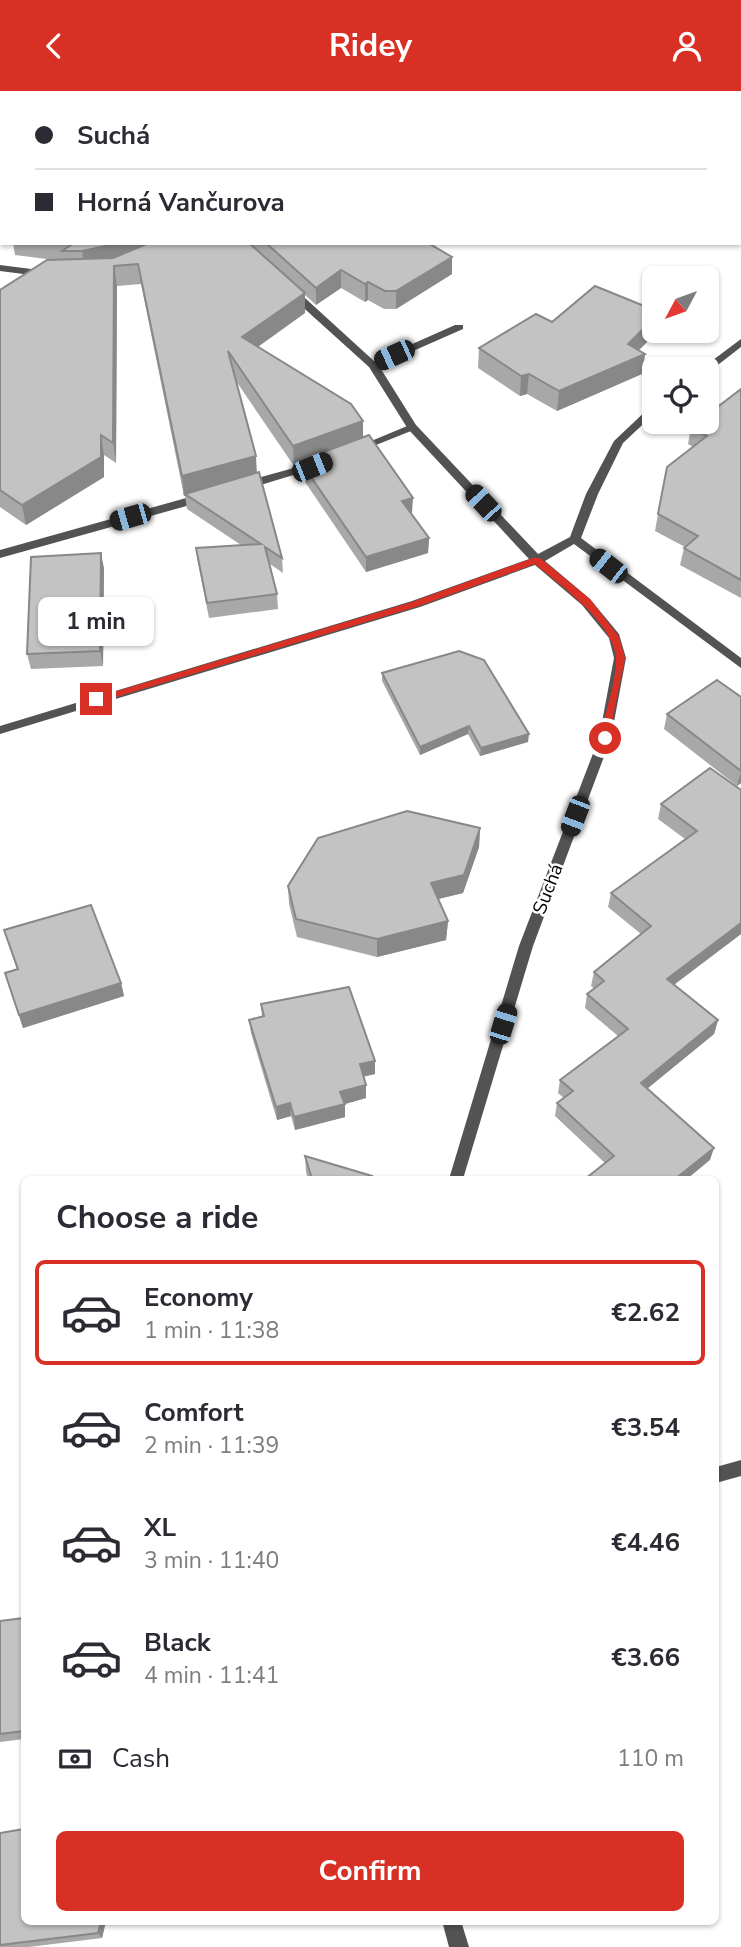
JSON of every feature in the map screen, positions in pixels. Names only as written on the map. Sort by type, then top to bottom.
[{"type":"street","points":[[0,268],[63,277]]},
{"type":"street","name":"Suchá","points":[[282,283],[373,365],[412,427],[537,561],[586,602],[615,637],[621,658],[605,738],[526,946],[457,1176]]},
{"type":"street","points":[[373,365],[458,327]]},
{"type":"street","points":[[719,359],[741,342]]},
{"type":"street","points":[[0,730],[416,604],[537,561],[575,539],[592,494],[619,441],[642,420]]},
{"type":"street","points":[[349,452],[412,427]]},
{"type":"street","points":[[234,489],[337,457]]},
{"type":"street","points":[[0,554],[221,492]]},
{"type":"street","points":[[575,539],[741,664]]},
{"type":"street","points":[[719,1474],[741,1468]]},
{"type":"street","points":[[452,1925],[459,1947]]},
{"type":"building","points":[[71,245],[110,245],[82,251],[62,251]]},
{"type":"building","points":[[144,245],[251,245],[305,293],[242,337],[351,404],[363,421],[293,446],[228,351],[256,456],[182,476],[138,264],[114,266],[113,443],[101,435],[101,457],[22,505],[0,490],[0,290],[47,260],[113,258]]},
{"type":"building","points":[[268,245],[431,245],[452,257],[396,291],[385,291],[368,282],[365,284],[341,270],[316,288]]},
{"type":"building","points":[[595,286],[642,305],[642,330],[628,344],[645,354],[559,391],[529,374],[521,376],[479,348],[536,314],[552,322]]},
{"type":"building","points":[[741,389],[741,580],[684,548],[698,536],[658,514],[667,467],[707,436],[703,434],[719,434],[719,406]]},
{"type":"building","points":[[369,435],[413,498],[402,501],[429,538],[366,557],[300,461]]},
{"type":"building","points":[[259,472],[282,558],[265,547],[277,594],[207,603],[196,548],[261,544],[185,494]]},
{"type":"building","points":[[101,553],[100,651],[27,654],[31,557]]},
{"type":"building","points":[[459,651],[484,660],[529,734],[481,748],[469,726],[420,747],[382,673]]},
{"type":"building","points":[[717,680],[741,697],[741,771],[667,714]]},
{"type":"building","points":[[710,768],[741,790],[741,923],[667,979],[718,1020],[641,1083],[714,1148],[679,1176],[589,1176],[614,1156],[557,1103],[573,1091],[560,1080],[628,1029],[587,994],[604,981],[594,972],[651,926],[611,893],[697,831],[661,804]]},
{"type":"building","points":[[407,811],[480,828],[464,875],[431,883],[448,921],[377,939],[296,919],[288,886],[318,838]]},
{"type":"building","points":[[91,905],[121,983],[19,1015],[5,973],[18,969],[4,930]]},
{"type":"building","points":[[349,987],[375,1061],[360,1064],[366,1085],[340,1092],[345,1104],[294,1117],[290,1103],[276,1107],[249,1020],[264,1016],[261,1004]]},
{"type":"building","points":[[305,1156],[372,1176],[311,1176]]},
{"type":"building","points":[[21,1618],[21,1731],[0,1734],[0,1621]]},
{"type":"building","points":[[21,1830],[21,1925],[100,1925],[98,1933],[0,1945],[0,1833]]},
{"type":"route","points":[[96,699],[416,604],[537,561],[586,602],[615,637],[621,658],[605,738]]}]
